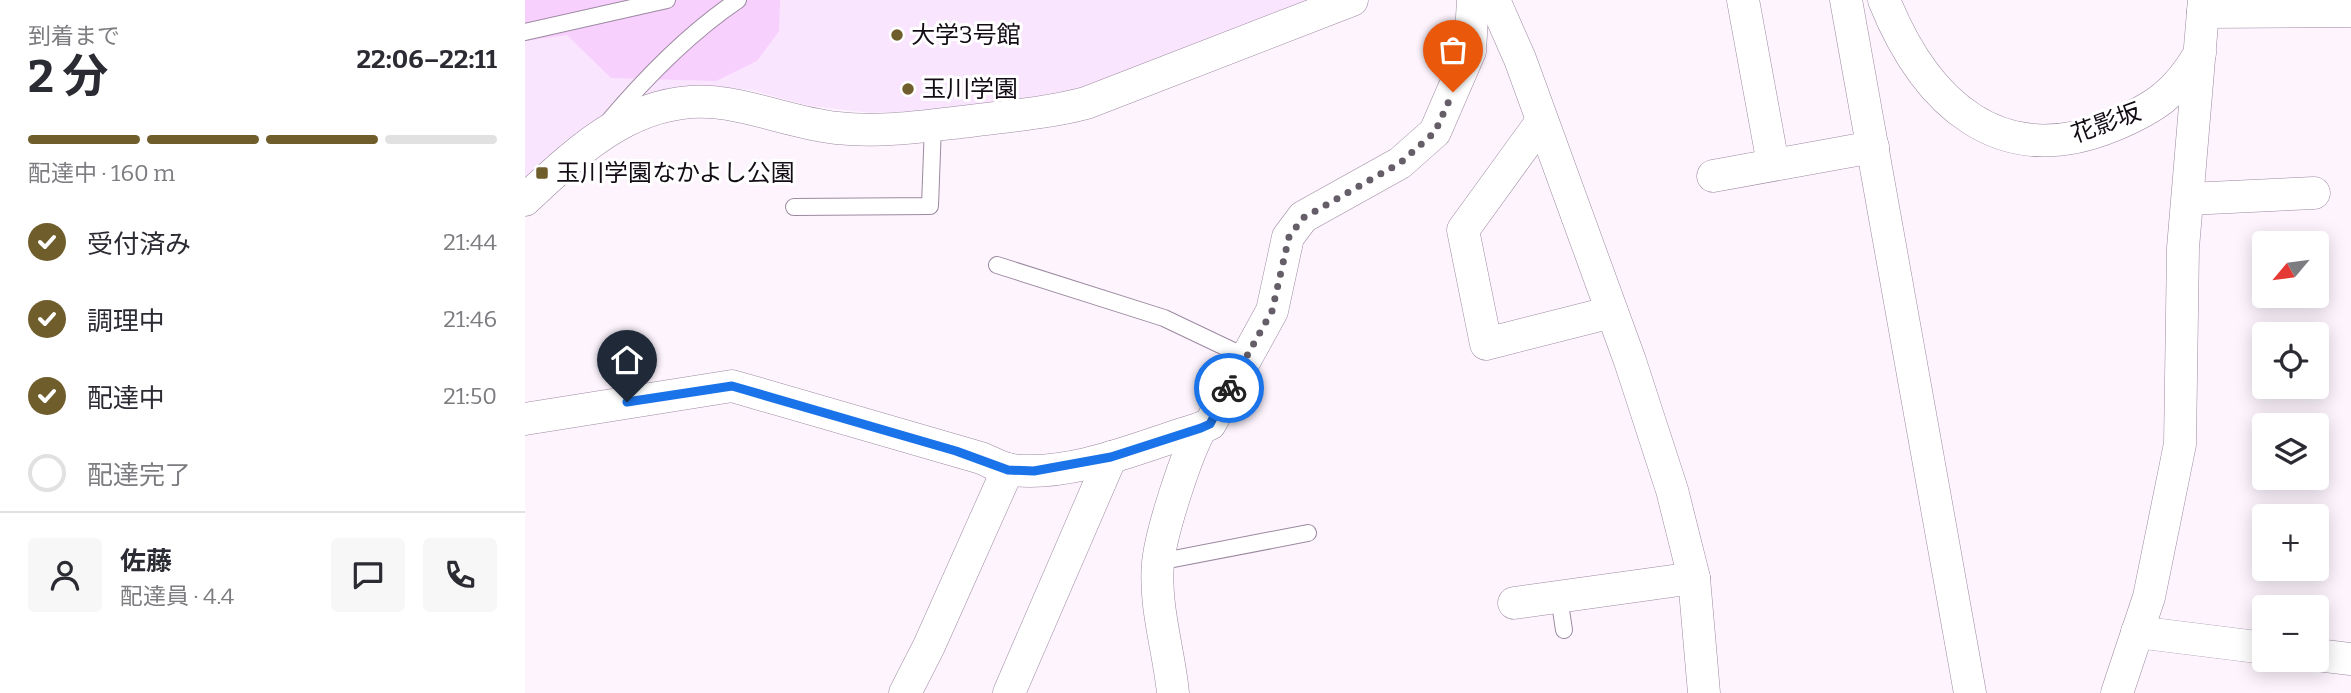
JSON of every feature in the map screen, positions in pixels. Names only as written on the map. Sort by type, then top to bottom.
[{"type":"street","points":[[525,200],[592,139],[632,116],[686,101],[725,103],[835,128],[869,130],[1054,111],[1086,103],[1352,0]]},
{"type":"street","points":[[525,419],[732,386],[956,451],[1008,470],[1034,471],[1111,457],[1201,428],[1210,424],[1272,311],[1289,237],[1303,218],[1400,163],[1435,132],[1470,51],[1473,0]]},
{"type":"street","points":[[1494,0],[1612,312],[1672,490],[1695,579],[1704,693]]},
{"type":"street","points":[[1744,0],[1773,164]]},
{"type":"street","points":[[1846,0],[1970,693]]},
{"type":"street","name":"花影坂","points":[[1884,0],[1898,35],[1933,84],[1959,112],[2015,139],[2047,142],[2088,135],[2128,119],[2162,101],[2184,81],[2201,51]]},
{"type":"street","points":[[2117,693],[2149,597],[2180,444],[2183,248],[2204,6],[2351,11]]},
{"type":"street","points":[[1542,121],[1463,230],[1486,344],[1612,312]]},
{"type":"street","points":[[1713,176],[1873,147]]},
{"type":"street","points":[[2188,199],[2314,193]]},
{"type":"street","points":[[1173,693],[1160,600],[1158,562],[1191,447],[1201,428]]},
{"type":"street","points":[[1009,693],[1111,457]]},
{"type":"street","points":[[905,693],[1008,470]]},
{"type":"street","points":[[1514,603],[1695,579]]},
{"type":"street","points":[[2137,632],[2252,646]]},
{"type":"street","points":[[2329,656],[2351,659]]},
{"type":"lane","points":[[525,32],[667,0]]},
{"type":"lane","points":[[592,139],[634,92],[710,19],[735,1]]},
{"type":"lane","points":[[794,207],[930,206],[933,125]]},
{"type":"lane","points":[[997,265],[1153,314],[1246,357]]},
{"type":"lane","points":[[1158,562],[1308,533]]},
{"type":"lane","points":[[1559,597],[1564,630]]},
{"type":"shaded area","name":"玉川学園","points":[[525,0],[1318,0],[1082,88],[1019,99],[935,110],[871,113],[810,106],[750,90],[713,86],[670,88],[627,101],[565,141],[525,180]]},
{"type":"shaded area","points":[[525,0],[780,0],[779,31],[757,61],[716,81],[611,78],[567,35],[525,41]]},
{"type":"way so far","points":[[1229,388],[1272,311],[1289,237],[1303,218],[1400,163],[1435,132],[1453,92]]},
{"type":"place","name":"大学3号館","points":[[897,35]]},
{"type":"place","name":"玉川学園","points":[[908,89]]},
{"type":"place","name":"玉川学園なかよし公園","points":[[542,173]]},
{"type":"route","points":[[627,402],[732,386],[748,388],[981,458],[1008,470],[1034,471],[1111,457],[1201,428],[1210,424],[1229,388]]}]
